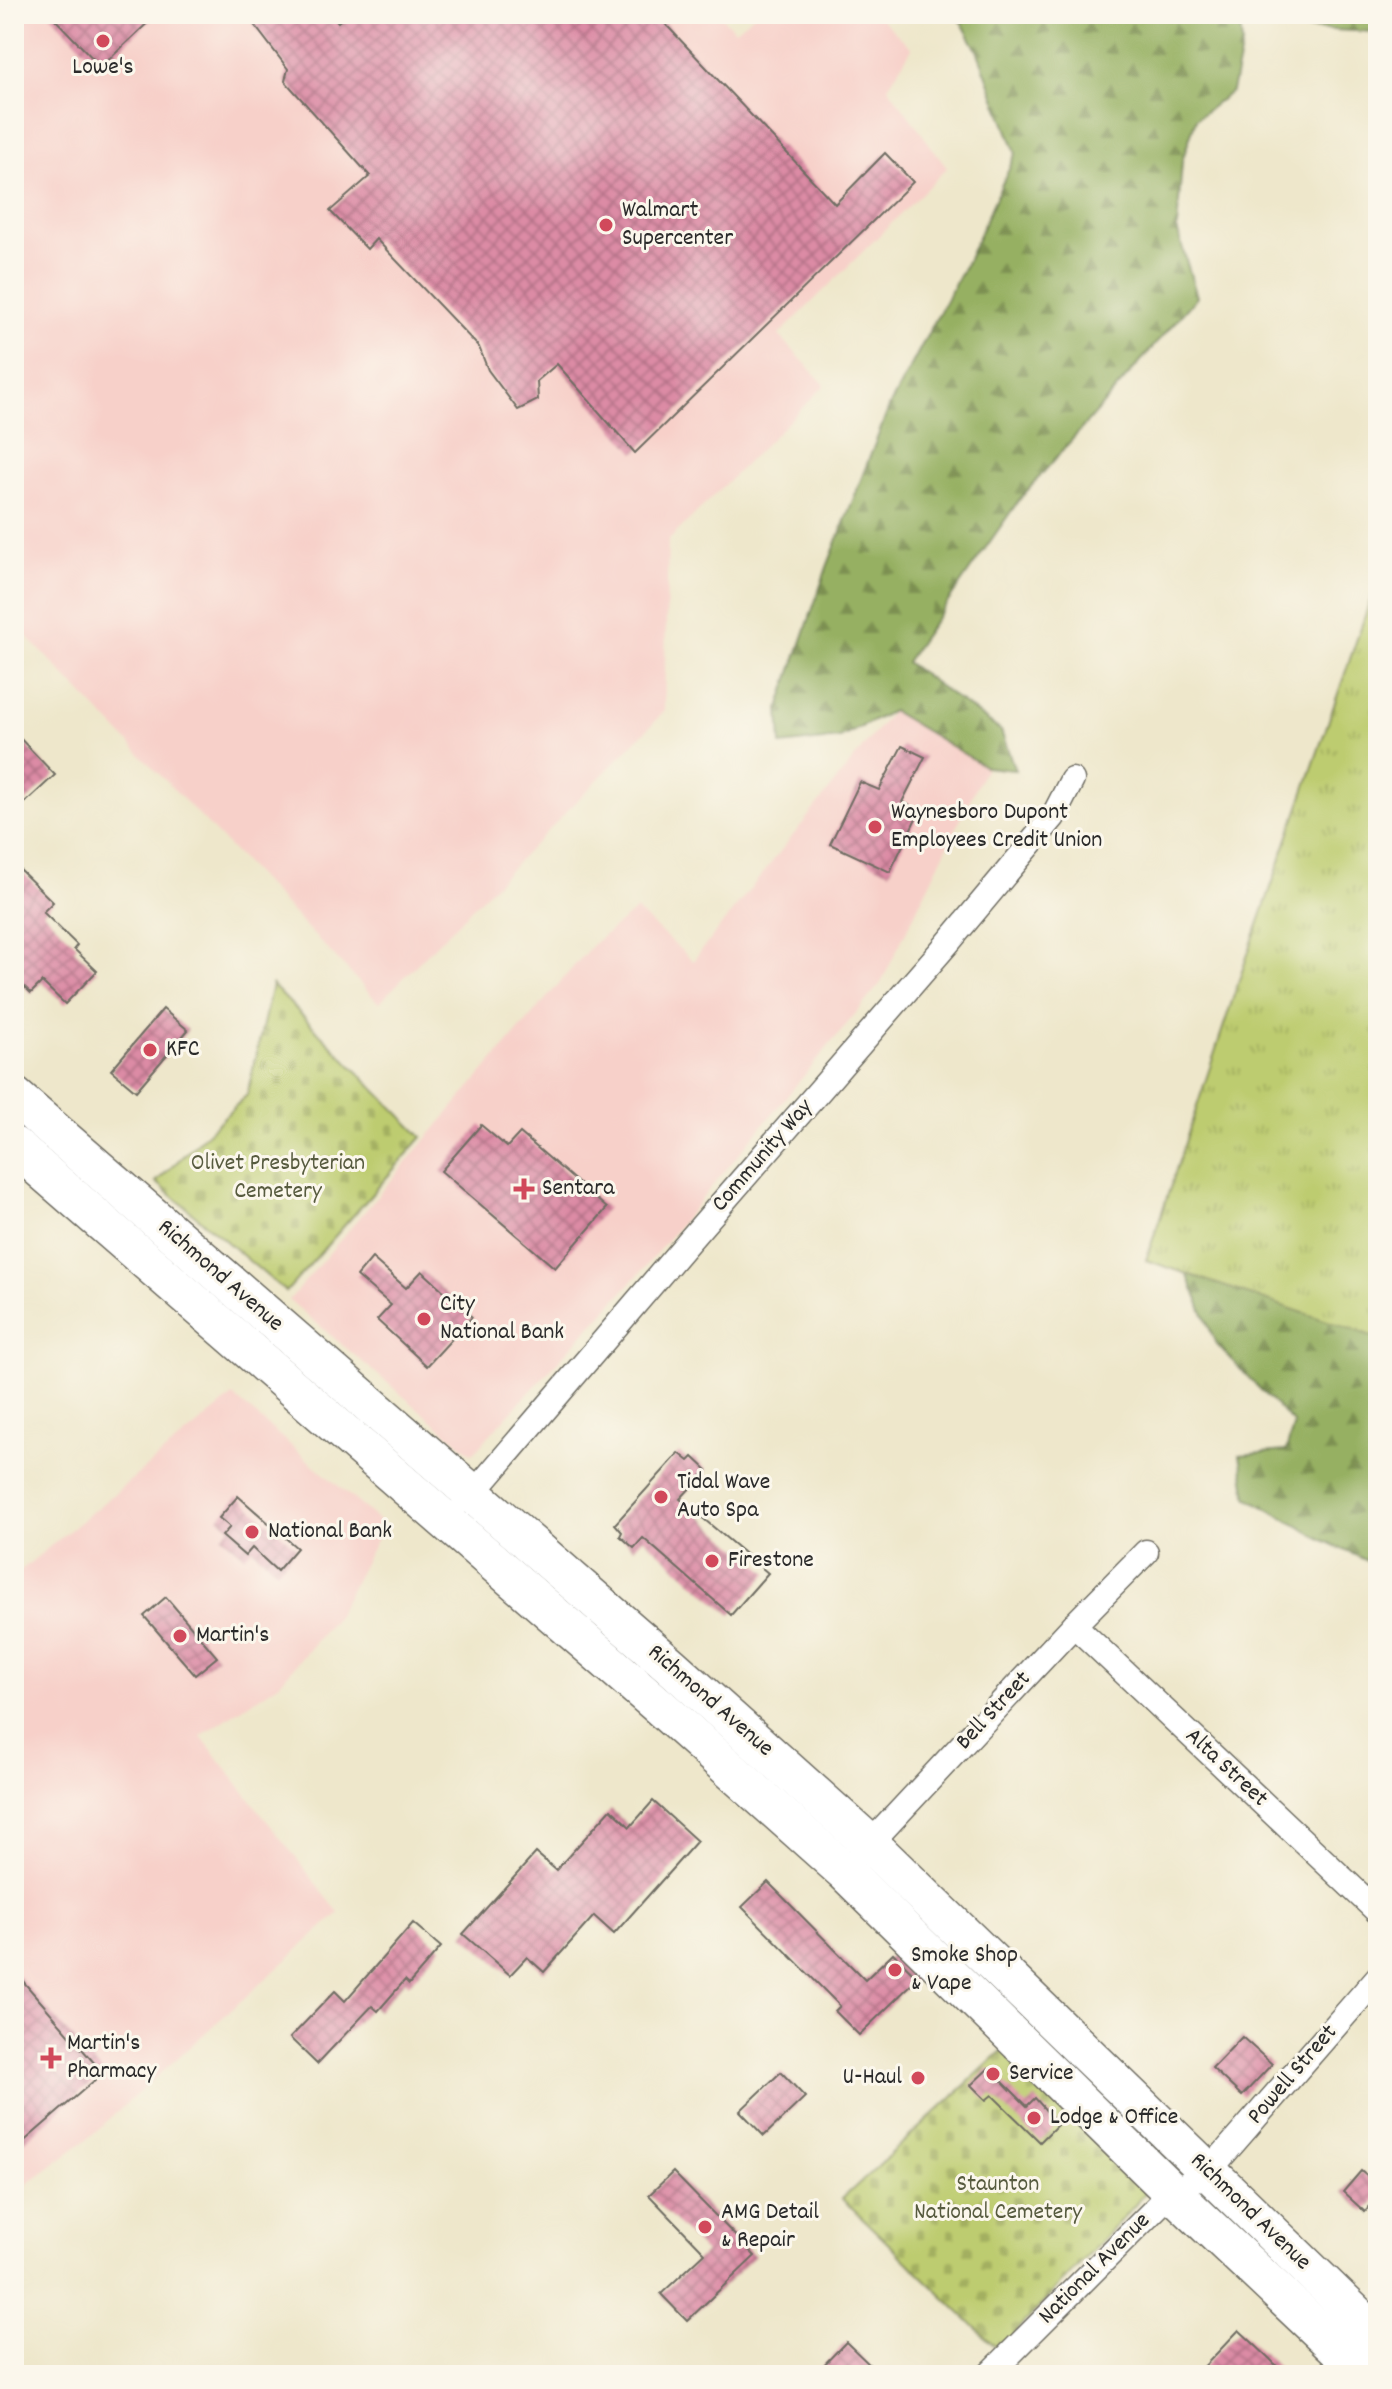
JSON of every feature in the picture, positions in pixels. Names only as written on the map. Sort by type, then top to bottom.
[{"type":"main road","name":"Richmond Avenue","points":[[14,1096],[671,1666],[869,1843],[1378,2336]]},
{"type":"main road","name":"Richmond Avenue","points":[[14,1146],[659,1706],[844,1871],[1172,2192],[1366,2375]]},
{"type":"street","name":"Community Way","points":[[438,1515],[472,1495],[957,933],[1053,817],[1072,780]]},
{"type":"street","name":"Bell Street","points":[[844,1871],[1146,1552]]},
{"type":"street","name":"Alta Street","points":[[1074,1625],[1378,1912]]},
{"type":"street","name":"Powell Street","points":[[1208,2172],[1378,1977]]},
{"type":"street","name":"National Avenue","points":[[989,2375],[1172,2192],[1208,2172]]},
{"type":"shaded area","points":[[14,14],[718,14],[735,30],[755,14],[876,14],[912,48],[888,87],[947,168],[779,335],[825,385],[668,541],[664,712],[379,1003],[14,623]]},
{"type":"shaded area","points":[[892,711],[986,767],[881,983],[640,1273],[472,1454],[289,1300],[592,945],[636,910],[693,961]]},
{"type":"shaded area","points":[[233,1396],[384,1525],[336,1617],[280,1683],[201,1736],[339,1913],[87,2139],[14,2194],[14,1576]]},
{"type":"green space","points":[[957,14],[1239,14],[1242,45],[1232,91],[1196,119],[1182,161],[1177,229],[1197,297],[1019,500],[906,662],[1001,731],[1015,770],[986,767],[892,711],[840,738],[781,745],[779,708],[827,567],[890,405],[968,259],[1016,153],[977,50]]},
{"type":"green space","points":[[1264,14],[1378,14],[1378,32],[1285,28]]},
{"type":"green space","points":[[1378,578],[1378,1338],[1146,1260]]},
{"type":"green space","points":[[1378,634],[1378,1566],[1325,1541],[1247,1497],[1240,1455],[1286,1451],[1294,1424],[1216,1344],[1174,1242]]},
{"type":"green space","name":"Olivet Presbyterian Cemetery","points":[[272,985],[422,1137],[286,1292],[156,1182],[247,1095]]},
{"type":"green space","name":"Staunton National Cemetery","points":[[1003,2050],[1147,2192],[999,2350],[842,2199]]},
{"type":"building","name":"Lowe's","points":[[50,14],[157,14],[101,67]]},
{"type":"building","name":"Walmart Supercenter","points":[[246,14],[331,14],[338,22],[347,14],[656,14],[835,204],[885,153],[913,182],[635,453],[557,364],[537,381],[538,400],[518,410],[488,370],[479,347],[376,239],[367,249],[330,211],[370,176],[285,81],[288,69]]},
{"type":"building","points":[[14,732],[55,775],[14,813]]},
{"type":"building","name":"Waynesboro Dupont Employees Credit Union","points":[[902,746],[925,757],[902,802],[920,810],[890,872],[830,844],[860,782],[879,790]]},
{"type":"building","points":[[14,864],[53,902],[43,912],[77,945],[74,949],[97,971],[65,1004],[42,982],[31,993],[14,977]]},
{"type":"building","name":"KFC","points":[[163,1009],[188,1030],[136,1091],[111,1070]]},
{"type":"building","name":"Sentara","points":[[481,1125],[507,1147],[520,1133],[607,1208],[555,1268],[441,1171]]},
{"type":"building","name":"City National Bank","points":[[372,1258],[406,1288],[422,1271],[472,1317],[427,1366],[377,1320],[391,1305],[357,1276]]},
{"type":"building","points":[[679,1453],[689,1461],[693,1457],[707,1470],[680,1499],[768,1573],[731,1615],[643,1538],[634,1548],[620,1536],[622,1532],[615,1524]]},
{"type":"building","name":"National Bank","points":[[238,1496],[297,1548],[277,1571],[252,1548],[245,1556],[222,1536],[230,1527],[219,1518]]},
{"type":"building","name":"Martin's","points":[[166,1597],[217,1657],[195,1675],[144,1616]]},
{"type":"building","points":[[653,1801],[697,1841],[614,1934],[594,1916],[544,1972],[527,1957],[510,1975],[463,1934],[536,1853],[556,1870],[611,1809],[630,1827]]},
{"type":"building","points":[[768,1882],[865,1980],[893,1953],[918,1978],[859,2035],[835,2011],[840,2006],[742,1907]]},
{"type":"building","points":[[413,1923],[441,1947],[409,1984],[405,1980],[378,2011],[372,2006],[317,2064],[290,2038],[335,1991],[345,2001]]},
{"type":"building","points":[[14,1971],[103,2073],[14,2150]]},
{"type":"building","points":[[1242,2037],[1272,2064],[1242,2096],[1212,2068]]},
{"type":"building","points":[[989,2068],[1027,2106],[1035,2098],[1058,2124],[1040,2142],[992,2095],[986,2100],[971,2085]]},
{"type":"building","points":[[781,2072],[805,2097],[764,2136],[740,2111]]},
{"type":"building","points":[[1361,2171],[1378,2186],[1378,2197],[1365,2212],[1343,2192]]},
{"type":"building","points":[[673,2172],[755,2256],[687,2321],[661,2294],[705,2253],[649,2195]]},
{"type":"building","points":[[1239,2330],[1270,2359],[1285,2375],[1196,2375]]},
{"type":"building","points":[[846,2342],[871,2366],[863,2375],[814,2375]]},
{"type":"place","name":"Lowe's","points":[[103,41]]},
{"type":"place","name":"Walmart Supercenter","points":[[606,225]]},
{"type":"place","name":"Waynesboro Dupont Employees Credit Union","points":[[875,827]]},
{"type":"place","name":"KFC","points":[[150,1050]]},
{"type":"place","name":"Sentara","points":[[524,1189]]},
{"type":"place","name":"City National Bank","points":[[424,1319]]},
{"type":"place","name":"Tidal Wave Auto Spa","points":[[661,1497]]},
{"type":"place","name":"National Bank","points":[[252,1532]]},
{"type":"place","name":"Firestone","points":[[712,1561]]},
{"type":"place","name":"Martin's","points":[[180,1636]]},
{"type":"place","name":"Smoke Shop & Vape","points":[[895,1970]]},
{"type":"place","name":"Martin's Pharmacy","points":[[51,2058]]},
{"type":"place","name":"Service","points":[[993,2074]]},
{"type":"place","name":"U-Haul","points":[[918,2078]]},
{"type":"place","name":"Lodge & Office","points":[[1034,2118]]},
{"type":"place","name":"AMG Detail & Repair","points":[[705,2227]]}]
